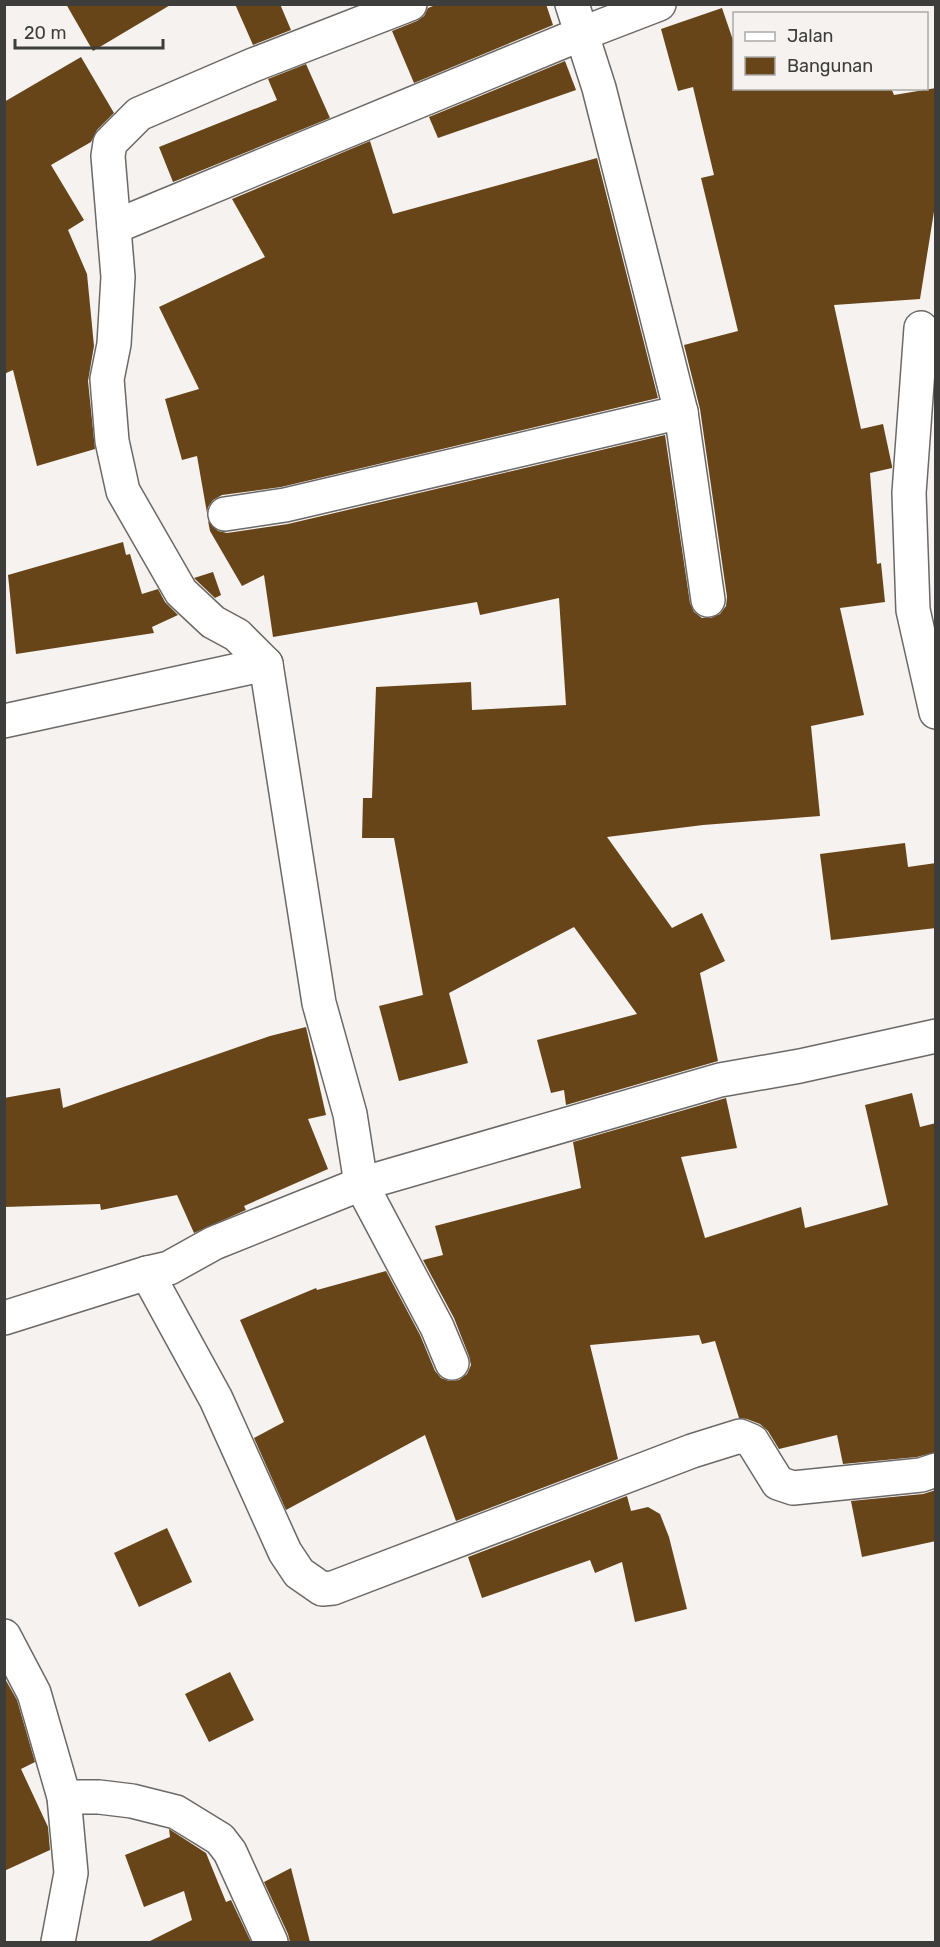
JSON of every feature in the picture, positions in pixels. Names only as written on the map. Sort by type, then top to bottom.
[{"type":"street","points":[[410,4],[253,65],[139,114],[110,143],[108,156],[118,277],[114,344],[107,379],[112,441],[123,491],[181,592],[213,621],[237,635],[266,664],[319,1003],[350,1114],[361,1184],[437,1327],[452,1364]]},
{"type":"street","points":[[114,227],[577,19],[659,4]]},
{"type":"street","points":[[577,19],[599,88],[681,412],[708,600]]},
{"type":"street","points":[[921,328],[909,493],[913,610],[936,712]]},
{"type":"street","points":[[225,513],[285,505],[681,412]]},
{"type":"street","points":[[4,721],[266,664]]},
{"type":"street","points":[[4,1318],[147,1272],[169,1268],[214,1243],[361,1184],[720,1080],[800,1066],[936,1036]]},
{"type":"street","points":[[147,1272],[216,1400],[285,1552],[299,1573],[322,1589],[333,1588],[692,1450],[740,1436],[752,1441],[778,1483],[793,1488],[921,1475],[936,1470]]},
{"type":"street","points":[[4,1636],[34,1693],[64,1797],[71,1873],[58,1942]]},
{"type":"street","points":[[64,1797],[99,1797],[132,1801],[176,1812],[220,1839],[230,1852],[271,1942]]},
{"type":"building","points":[[66,4],[172,4],[93,51]]},
{"type":"building","points":[[235,4],[280,4],[291,30],[253,45]]},
{"type":"building","points":[[438,4],[546,4],[553,25],[414,83],[392,31],[417,21],[424,16],[428,8]]},
{"type":"building","points":[[722,8],[733,40],[733,90],[892,90],[894,95],[936,88],[936,199],[920,299],[834,305],[861,429],[883,424],[892,466],[892,468],[870,473],[877,564],[881,563],[885,602],[840,608],[864,715],[811,726],[820,816],[703,825],[607,837],[672,928],[702,913],[725,961],[700,973],[718,1061],[566,1105],[564,1090],[551,1093],[537,1040],[637,1014],[574,927],[449,993],[468,1063],[399,1081],[379,1006],[423,995],[394,838],[362,838],[363,798],[372,798],[376,687],[471,682],[472,710],[566,705],[559,598],[480,615],[477,602],[273,637],[264,575],[242,586],[210,531],[208,521],[218,531],[227,533],[288,524],[665,435],[690,603],[694,612],[702,618],[711,618],[720,614],[726,606],[727,597],[700,409],[684,345],[738,331],[701,178],[714,175],[693,87],[678,91],[661,29]]},
{"type":"building","points":[[81,57],[114,113],[97,130],[91,142],[51,165],[84,220],[68,230],[87,274],[94,346],[88,381],[95,449],[37,466],[13,370],[4,374],[4,102]]},
{"type":"building","points":[[565,61],[576,90],[438,138],[429,117]]},
{"type":"building","points":[[306,64],[330,118],[173,182],[159,147],[277,100],[268,79]]},
{"type":"building","points":[[370,141],[393,214],[597,158],[658,398],[281,487],[222,495],[213,500],[207,513],[197,456],[182,460],[165,399],[199,389],[159,307],[265,257],[232,199]]},
{"type":"building","points":[[123,542],[126,555],[130,554],[142,594],[158,589],[165,602],[178,615],[152,627],[154,633],[16,654],[8,575]]},
{"type":"building","points":[[213,572],[221,595],[215,598],[194,578]]},
{"type":"building","points":[[905,843],[908,867],[936,863],[936,928],[831,940],[820,854]]},
{"type":"building","points":[[306,1027],[326,1115],[308,1119],[328,1169],[244,1206],[246,1210],[194,1233],[177,1195],[101,1210],[100,1204],[4,1207],[4,1098],[60,1088],[63,1108],[270,1036]]},
{"type":"building","points":[[912,1093],[920,1127],[936,1123],[936,1452],[917,1457],[843,1464],[837,1435],[779,1449],[768,1431],[760,1424],[739,1418],[715,1341],[702,1344],[699,1335],[590,1345],[618,1459],[456,1521],[425,1435],[286,1510],[254,1438],[284,1422],[240,1320],[316,1288],[317,1290],[386,1271],[420,1335],[435,1371],[441,1378],[449,1381],[459,1380],[467,1374],[471,1365],[469,1356],[454,1318],[423,1260],[443,1255],[435,1226],[581,1188],[573,1142],[726,1098],[737,1148],[681,1157],[705,1238],[801,1207],[805,1228],[888,1205],[865,1105]]},
{"type":"building","points":[[936,1490],[936,1541],[862,1557],[851,1501],[923,1494]]},
{"type":"building","points":[[627,1496],[631,1511],[648,1507],[660,1514],[669,1537],[687,1609],[635,1622],[622,1562],[595,1573],[590,1560],[482,1598],[468,1557]]},
{"type":"building","points":[[167,1528],[192,1582],[139,1607],[114,1553]]},
{"type":"building","points":[[230,1672],[254,1720],[209,1742],[185,1694]]},
{"type":"building","points":[[4,1677],[17,1700],[35,1762],[21,1769],[48,1827],[50,1850],[4,1871]]},
{"type":"building","points":[[169,1829],[206,1853],[226,1902],[231,1900],[251,1942],[148,1942],[192,1920],[184,1891],[144,1907],[125,1855],[170,1837]]},
{"type":"building","points":[[291,1868],[310,1942],[290,1942],[264,1882]]}]
